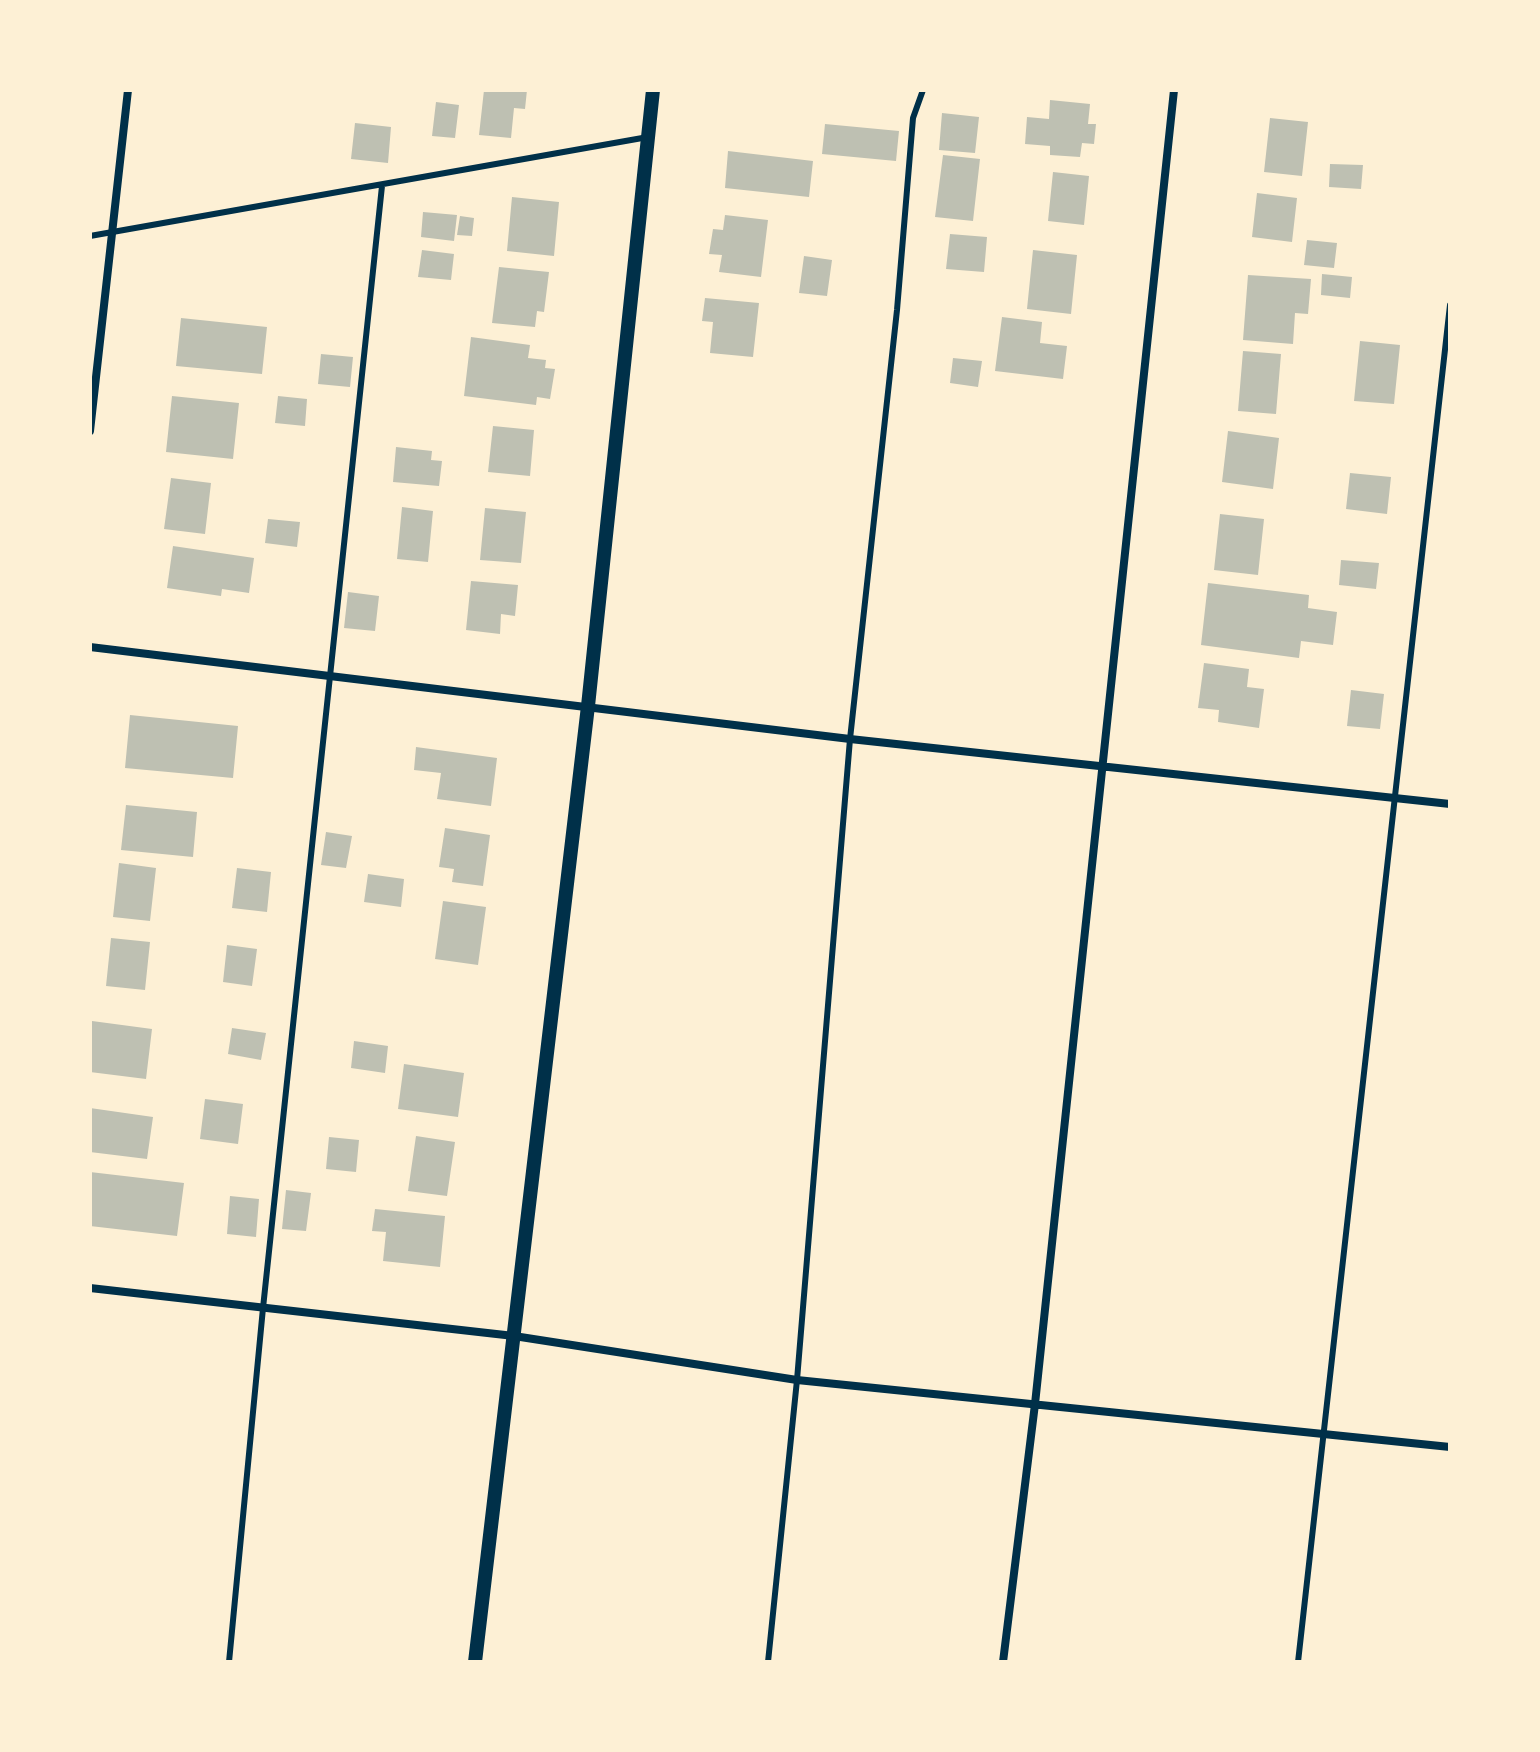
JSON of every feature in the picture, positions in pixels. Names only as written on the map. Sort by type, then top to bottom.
[{"type":"street","points":[[90,431],[128,90]]},
{"type":"street","points":[[475,1662],[588,706],[653,90]]},
{"type":"street","points":[[1003,1662],[1035,1404],[1174,90]]},
{"type":"street","points":[[90,647],[850,739],[1450,804]]},
{"type":"street","points":[[90,1288],[514,1336],[797,1380],[1450,1447]]},
{"type":"lane","points":[[768,1662],[797,1380],[850,739],[897,310],[913,118],[923,90]]},
{"type":"lane","points":[[90,236],[648,137]]},
{"type":"lane","points":[[229,1662],[263,1308],[382,186]]},
{"type":"lane","points":[[1298,1662],[1450,305]]},
{"type":"building","points":[[484,90],[527,90],[525,109],[514,108],[511,138],[479,135]]},
{"type":"building","points":[[1050,100],[1090,104],[1088,124],[1096,124],[1094,144],[1082,143],[1080,157],[1050,155],[1050,146],[1025,144],[1027,117],[1049,119]]},
{"type":"building","points":[[436,102],[459,105],[455,138],[432,136]]},
{"type":"building","points":[[942,113],[979,117],[975,153],[939,150]]},
{"type":"building","points":[[1270,118],[1308,122],[1302,176],[1264,172]]},
{"type":"building","points":[[355,123],[391,127],[388,163],[351,159]]},
{"type":"building","points":[[825,124],[899,131],[896,161],[822,154]]},
{"type":"building","points":[[728,151],[813,161],[809,197],[725,188]]},
{"type":"building","points":[[943,155],[980,159],[973,221],[935,217]]},
{"type":"building","points":[[1330,164],[1363,165],[1361,189],[1329,187]]},
{"type":"building","points":[[1053,172],[1089,176],[1084,225],[1048,221]]},
{"type":"building","points":[[1257,193],[1297,198],[1292,242],[1252,237]]},
{"type":"building","points":[[512,197],[559,202],[554,256],[507,251]]},
{"type":"building","points":[[423,212],[457,215],[454,241],[421,237]]},
{"type":"building","points":[[725,215],[768,220],[761,277],[719,272],[722,255],[709,254],[713,229],[723,230]]},
{"type":"building","points":[[460,216],[474,218],[472,236],[457,235]]},
{"type":"building","points":[[950,234],[987,237],[984,272],[946,269]]},
{"type":"building","points":[[1307,240],[1337,243],[1334,268],[1304,265]]},
{"type":"building","points":[[422,250],[454,254],[451,280],[418,277]]},
{"type":"building","points":[[1033,250],[1077,255],[1071,314],[1027,309]]},
{"type":"building","points":[[804,256],[832,260],[827,296],[799,293]]},
{"type":"building","points":[[499,267],[549,272],[544,312],[537,311],[535,327],[492,323]]},
{"type":"building","points":[[1322,274],[1352,277],[1350,298],[1321,295]]},
{"type":"building","points":[[1248,275],[1311,279],[1308,314],[1295,313],[1293,344],[1243,340]]},
{"type":"building","points":[[705,298],[759,303],[753,357],[710,353],[713,322],[702,321]]},
{"type":"building","points":[[1002,317],[1042,322],[1040,343],[1067,346],[1063,379],[995,371]]},
{"type":"building","points":[[181,318],[267,327],[262,374],[176,366]]},
{"type":"building","points":[[471,337],[530,345],[528,358],[546,360],[545,368],[555,369],[550,399],[537,397],[536,405],[464,396]]},
{"type":"building","points":[[1360,341],[1400,345],[1394,404],[1354,401]]},
{"type":"building","points":[[1243,351],[1281,354],[1276,414],[1238,411]]},
{"type":"building","points":[[321,354],[353,357],[350,387],[318,384]]},
{"type":"building","points":[[953,358],[982,361],[978,387],[950,383]]},
{"type":"building","points":[[172,396],[239,403],[233,459],[166,452]]},
{"type":"building","points":[[278,396],[307,399],[305,426],[275,423]]},
{"type":"building","points":[[493,426],[534,430],[530,476],[488,472]]},
{"type":"building","points":[[1228,431],[1279,438],[1273,489],[1222,482]]},
{"type":"building","points":[[396,447],[432,451],[431,460],[442,461],[439,486],[393,482]]},
{"type":"building","points":[[1350,473],[1391,477],[1387,514],[1346,509]]},
{"type":"building","points":[[171,478],[211,483],[205,534],[164,529]]},
{"type":"building","points":[[402,507],[433,511],[428,562],[397,559]]},
{"type":"building","points":[[485,508],[526,512],[521,563],[480,560]]},
{"type":"building","points":[[1220,514],[1264,519],[1258,575],[1214,570]]},
{"type":"building","points":[[268,519],[300,522],[297,547],[265,543]]},
{"type":"building","points":[[173,546],[254,558],[249,593],[222,589],[221,596],[167,588]]},
{"type":"building","points":[[1341,560],[1379,563],[1376,589],[1339,585]]},
{"type":"building","points":[[471,581],[518,585],[515,616],[501,614],[500,634],[466,630]]},
{"type":"building","points":[[1208,583],[1309,595],[1308,608],[1337,612],[1333,645],[1301,641],[1299,658],[1201,645]]},
{"type":"building","points":[[348,592],[379,596],[375,631],[344,628]]},
{"type":"building","points":[[1204,663],[1249,669],[1247,687],[1264,689],[1259,728],[1218,722],[1219,710],[1198,708]]},
{"type":"building","points":[[1351,690],[1384,694],[1380,729],[1347,726]]},
{"type":"building","points":[[130,715],[238,726],[233,778],[125,768]]},
{"type":"building","points":[[416,747],[497,758],[491,806],[437,799],[441,773],[414,770]]},
{"type":"building","points":[[126,805],[197,812],[193,857],[121,850]]},
{"type":"building","points":[[445,828],[490,835],[483,886],[452,882],[454,869],[439,867]]},
{"type":"building","points":[[326,832],[352,836],[346,868],[321,865]]},
{"type":"building","points":[[119,863],[156,868],[150,921],[113,917]]},
{"type":"building","points":[[237,868],[271,872],[267,912],[232,908]]},
{"type":"building","points":[[368,874],[404,879],[401,907],[364,902]]},
{"type":"building","points":[[443,901],[486,907],[478,965],[435,959]]},
{"type":"building","points":[[111,938],[150,942],[145,990],[106,986]]},
{"type":"building","points":[[227,945],[257,949],[252,986],[223,982]]},
{"type":"building","points":[[92,1021],[152,1029],[146,1079],[90,1072]]},
{"type":"building","points":[[232,1028],[266,1033],[261,1060],[228,1054]]},
{"type":"building","points":[[354,1041],[388,1046],[385,1073],[351,1068]]},
{"type":"building","points":[[404,1064],[464,1073],[458,1117],[398,1109]]},
{"type":"building","points":[[205,1099],[243,1104],[238,1144],[200,1139]]},
{"type":"building","points":[[90,1108],[153,1117],[147,1159],[90,1152]]},
{"type":"building","points":[[416,1136],[455,1142],[447,1196],[408,1191]]},
{"type":"building","points":[[329,1137],[359,1140],[356,1172],[326,1169]]},
{"type":"building","points":[[90,1172],[184,1183],[177,1236],[90,1226]]},
{"type":"building","points":[[286,1190],[311,1193],[306,1231],[282,1229]]},
{"type":"building","points":[[230,1196],[259,1199],[256,1237],[227,1234]]},
{"type":"building","points":[[375,1209],[445,1216],[440,1267],[383,1261],[386,1232],[372,1231]]}]
